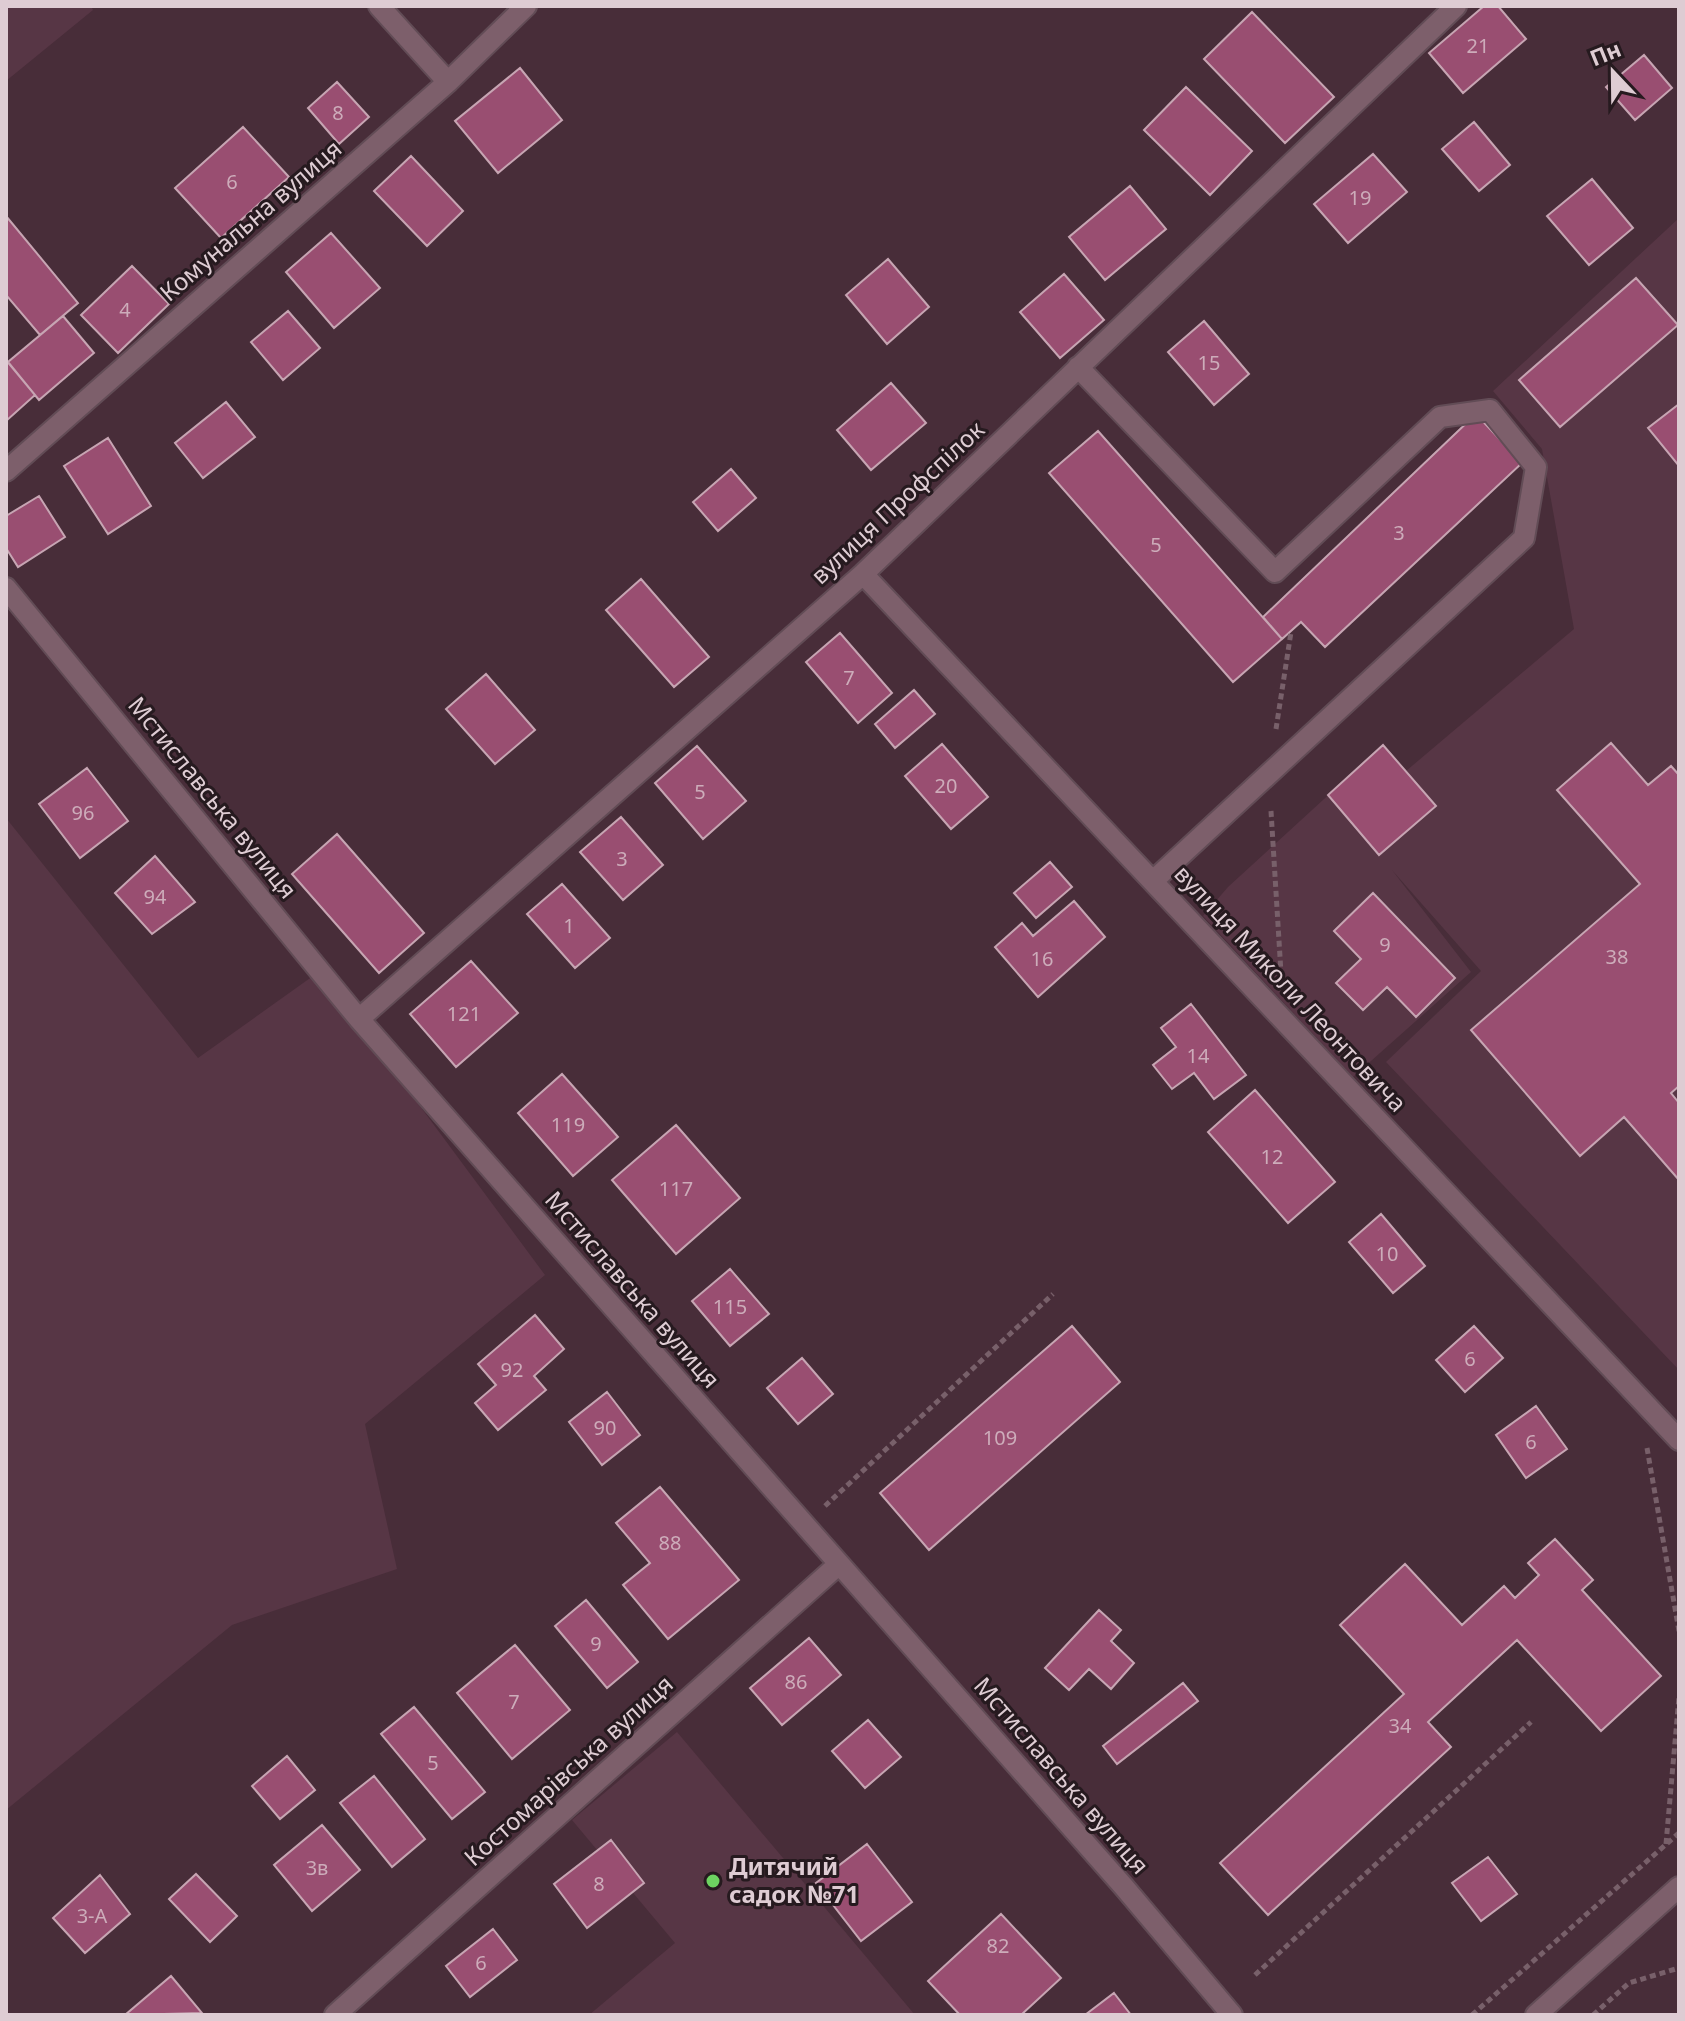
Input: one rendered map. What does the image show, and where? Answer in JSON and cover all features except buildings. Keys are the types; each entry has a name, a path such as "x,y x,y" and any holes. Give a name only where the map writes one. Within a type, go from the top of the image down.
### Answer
{"street":[{"path":"379,6 448,82"},
{"name":"Комунальна вулиця","path":"6,471 448,82 526,6"},
{"name":"вулиця Профспілок","path":"359,1019 863,574 1456,6"},
{"path":"1078,367 1275,572 1440,417 1490,410 1536,467 1524,538 1153,881"},
{"name":"вулиця Миколи Леонтовича","path":"863,574 1679,1440"},
{"name":"Мстиславська вулиця","path":"6,588 359,1019 838,1565 910,1642 1232,2015"},
{"name":"Костомарівська вулиця","path":"335,2015 838,1565"},
{"path":"1536,2015 1679,1887"}],"path":[{"path":"1281,973 1269,774 1291,632"},
{"path":"804,1526 1053,1294"},
{"path":"1646,1443 1679,1631"},
{"path":"1666,1845 1679,1697"},
{"path":"1255,1975 1531,1722"},
{"path":"1472,2015 1679,1833"},
{"path":"1593,2015 1629,1983 1679,1968"}],"shaded area":[{"path":"6,6 91,6 93,10 6,81"},
{"path":"1679,218 1679,1370 1386,1062 1481,971 1392,870 1471,972 1353,1077 1203,916 1228,887 1383,745 1406,771 1574,629 1542,449 1493,391"},
{"path":"6,818 198,1058 320,971 545,1275 365,1424 397,1569 232,1625 6,1810"},
{"name":"Дитячий садок №71","path":"677,1732 915,2015 589,2015 675,1943 572,1820"}],"place":[{"name":"Дитячий садок №71","path":"713,1881"}]}
